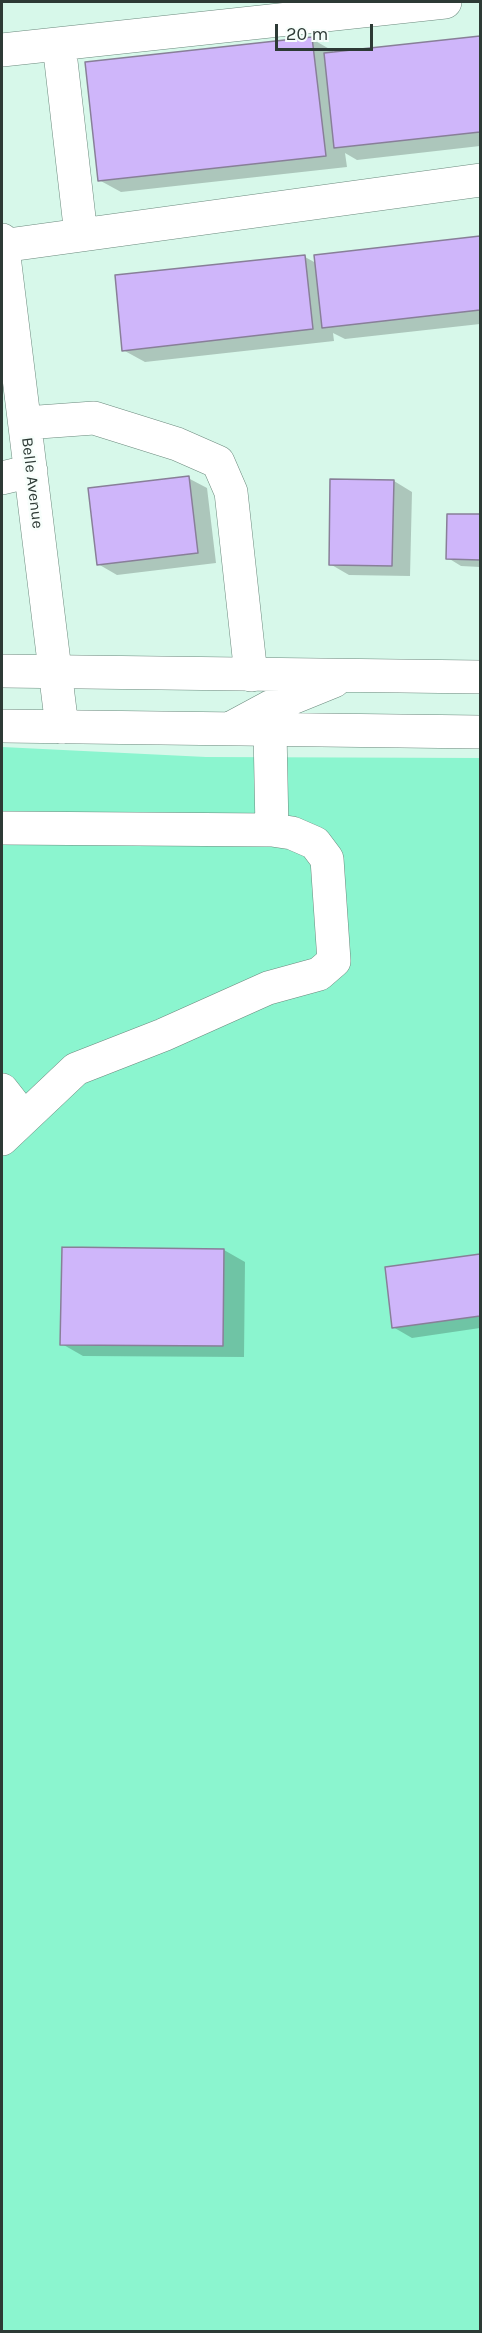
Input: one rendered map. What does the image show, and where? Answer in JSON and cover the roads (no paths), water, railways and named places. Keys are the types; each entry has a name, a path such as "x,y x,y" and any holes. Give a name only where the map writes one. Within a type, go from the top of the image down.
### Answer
{"main road":[{"path":"2,50 445,2"},
{"path":"59,44 81,235"},
{"path":"2,243 81,235 480,180"},
{"name":"Belle Avenue","path":"2,243 25,423 16,474 56,672 62,727"},
{"path":"25,423 94,418 177,444 218,462 231,492 251,675"},
{"path":"2,671 480,677"},
{"path":"230,729 270,707 347,676"},
{"path":"2,726 480,732"},
{"path":"270,730 272,830"},
{"path":"2,828 272,830 292,833 315,843 327,858 334,961 319,974 268,988 163,1035 76,1069 13,1129 2,1090"}]}
